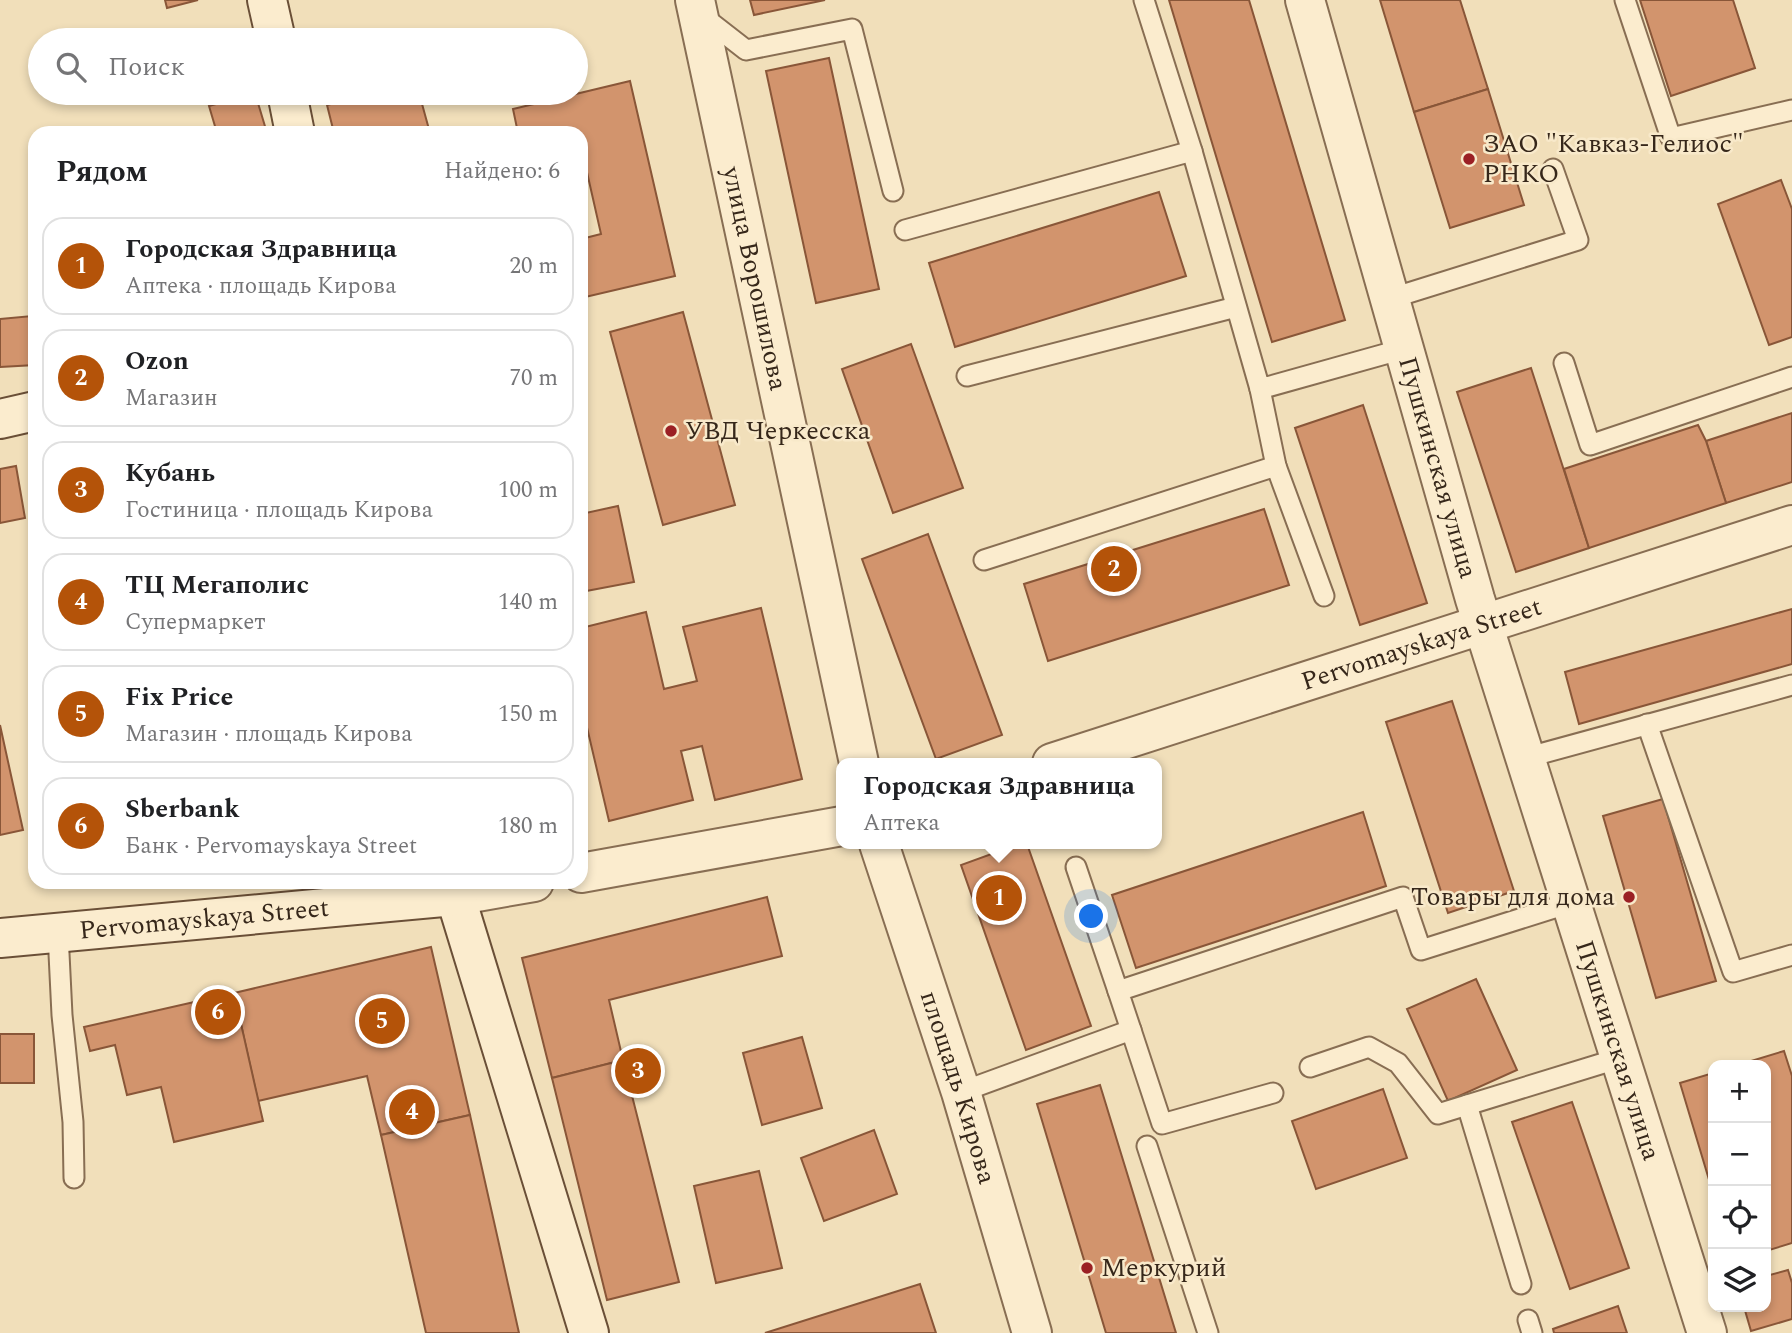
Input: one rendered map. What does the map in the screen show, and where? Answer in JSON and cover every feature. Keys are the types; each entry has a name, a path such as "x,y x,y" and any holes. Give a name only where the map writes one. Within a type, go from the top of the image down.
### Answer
{"street":[{"path":"267,0 273,28"},
{"name":"Пушкинская улица","path":"1305,0 1483,626 1707,1333"},
{"name":"улица Ворошилова","path":"696,6 858,758"},
{"path":"289,105 294,126"},
{"path":"0,418 28,412"},
{"name":"Pervomayskaya Street","path":"1068,758 1792,525"},
{"path":"588,872 836,827"},
{"name":"площадь Кирова","path":"881,849 961,1092 1032,1333"},
{"path":"453,889 589,1333"},
{"name":"Pervomayskaya Street","path":"0,938 453,889"}],"lane":[{"path":"1144,0 1192,151 1260,389 1276,466 1324,596"},
{"path":"1625,0 1671,138 1792,110"},
{"path":"696,6 746,50 852,29 893,191"},
{"path":"905,230 1192,151"},
{"path":"1389,299 1578,240 1553,169"},
{"path":"967,376 1236,307"},
{"path":"1260,389 1403,349"},
{"path":"1564,363 1590,445 1792,377"},
{"path":"984,560 1276,466"},
{"path":"1525,758 1792,685"},
{"path":"1647,724 1734,972 1792,955"},
{"path":"1076,867 1162,1124 1273,1093"},
{"path":"1118,991 1403,897 1421,950 1570,902"},
{"path":"58,933 62,1015 73,1122 74,1178"},
{"path":"961,1092 1131,1030"},
{"path":"1310,1067 1369,1047 1398,1063 1438,1114 1620,1058"},
{"path":"1467,1105 1521,1284"},
{"path":"1147,1146 1208,1333"}],"building":[{"path":"165,0 198,0 167,8"},
{"path":"750,0 825,0 754,15"},
{"path":"1169,0 1249,0 1345,320 1272,342"},
{"path":"1380,0 1460,0 1488,89 1414,112"},
{"path":"1640,0 1733,0 1755,68 1671,96"},
{"path":"829,58 879,289 816,303 766,71"},
{"path":"630,81 675,276 588,296 588,237 601,234 588,177 588,126 517,126 513,109 530,105 588,105 588,91"},
{"name":"ЗАО \"Кавказ-Гелиос\" РНКО","path":"1488,89 1524,205 1450,228 1414,112"},
{"path":"259,105 265,126 215,126 209,106"},
{"path":"327,105 422,105 428,126 332,126"},
{"path":"1781,180 1792,209 1792,337 1769,345 1718,204"},
{"path":"1159,192 1186,276 955,347 929,263"},
{"path":"683,312 735,505 663,525 610,332"},
{"path":"28,316 28,365 0,367 0,319"},
{"path":"911,344 963,488 893,513 842,369"},
{"path":"1531,368 1589,548 1516,572 1457,392"},
{"path":"1363,405 1427,603 1360,625 1295,428"},
{"path":"1792,413 1792,482 1726,503 1706,441"},
{"path":"1698,425 1706,441 1726,503 1589,548 1564,469"},
{"path":"16,466 25,518 0,523 0,469"},
{"path":"618,506 634,582 588,591 588,512"},
{"path":"1264,509 1289,585 1048,661 1024,584"},
{"path":"928,534 1002,735 936,758 862,559"},
{"path":"761,608 802,779 715,800 702,746 681,751 693,800 609,821 588,732 588,626 646,612 664,689 697,681 683,627"},
{"path":"1792,609 1792,664 1579,724 1565,672"},
{"path":"1452,701 1514,891 1448,913 1386,722"},
{"path":"0,725 23,830 0,835"},
{"path":"1663,799 1716,981 1656,998 1603,816"},
{"path":"1363,812 1386,886 1136,968 1112,895"},
{"path":"1005,849 1029,849 1091,1026 1026,1050 961,865"},
{"path":"767,897 782,956 609,1000 623,1060 552,1078 522,958"},
{"path":"431,947 470,1115 381,1135 367,1076 258,1101 234,993"},
{"path":"1476,979 1517,1070 1448,1101 1407,1009"},
{"path":"234,993 263,1121 174,1142 161,1087 127,1095 115,1045 90,1051 84,1027"},
{"path":"0,1034 34,1034 34,1083 0,1083"},
{"path":"802,1037 822,1108 762,1125 743,1053"},
{"path":"1784,1051 1792,1076 1792,1243 1771,1249 1771,1060 1754,1060"},
{"path":"623,1060 679,1282 607,1300 552,1078"},
{"path":"1708,1075 1708,1176 1680,1083"},
{"path":"1100,1085 1176,1333 1106,1333 1037,1104"},
{"path":"1383,1089 1407,1158 1316,1189 1292,1121"},
{"path":"1572,1102 1629,1268 1570,1289 1512,1122"},
{"path":"470,1115 519,1333 426,1333 381,1135"},
{"path":"874,1130 897,1194 824,1221 801,1158"},
{"path":"759,1171 782,1268 716,1283 694,1186"},
{"path":"1788,1270 1792,1283 1792,1319 1751,1331 1745,1312 1771,1312 1771,1275"},
{"path":"920,1284 936,1333 765,1333"},
{"path":"1618,1306 1627,1333 1554,1333 1553,1329"}],"place":[{"name":"ЗАО \"Кавказ-Гелиос\" РНКО","path":"1469,159"},
{"name":"УВД Черкесска","path":"671,431"},
{"name":"Ozon","path":"1114,569"},
{"name":"Товары для дома","path":"1629,897"},
{"name":"Городская Здравница","path":"999,898"},
{"name":"Sberbank","path":"218,1012"},
{"name":"Fix Price","path":"382,1021"},
{"name":"Кубань","path":"638,1071"},
{"name":"ТЦ Мегаполис","path":"412,1112"},
{"name":"Меркурий","path":"1087,1268"}]}
